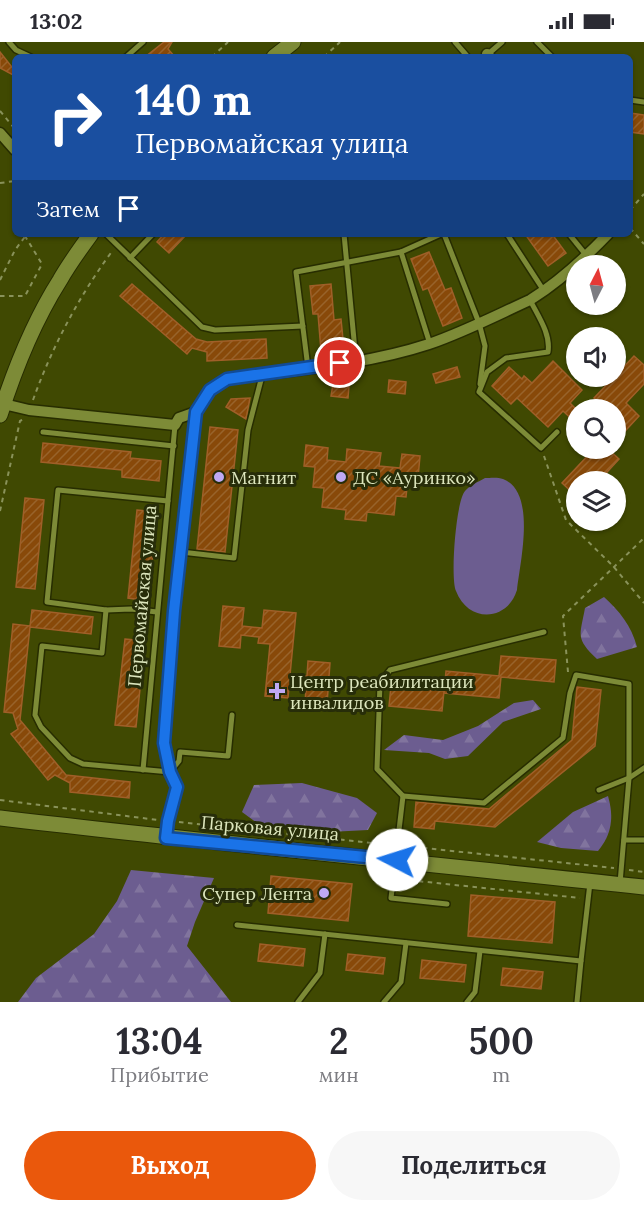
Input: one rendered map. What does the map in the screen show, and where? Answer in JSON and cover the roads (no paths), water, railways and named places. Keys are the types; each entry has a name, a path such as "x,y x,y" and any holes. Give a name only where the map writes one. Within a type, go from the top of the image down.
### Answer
{"main road":[{"path":"278,54 293,42"},
{"path":"1,407 41,314 59,281 89,237"},
{"name":"Парковая улица","path":"0,818 166,838 414,854 590,881 620,877 644,887"}],"street":[{"path":"0,134 12,147"},
{"name":"Первомайская улица","path":"588,255 605,237"},
{"name":"Первомайская улица","path":"166,838 177,787 170,772 164,743 180,552 196,412 210,390 227,379 357,361 430,344 530,300 566,273"},
{"path":"1,407 175,425 179,418 196,412"}],"lane":[{"path":"9,42 23,54"},
{"path":"129,54 143,42"},
{"path":"455,42 465,54"},
{"path":"489,54 502,42"},
{"path":"537,42 549,54"},
{"path":"109,237 202,327 215,330 303,326"},
{"path":"130,258 150,237"},
{"path":"344,237 357,361"},
{"path":"308,368 296,272 401,252 435,237"},
{"path":"443,237 479,323 485,346 479,392"},
{"path":"509,237 544,291"},
{"path":"571,237 586,255"},
{"path":"401,252 430,344"},
{"path":"479,392 487,372 506,358 548,352 550,343 530,300"},
{"path":"180,552 234,558 248,430 262,374"},
{"path":"479,392 541,448 557,432"},
{"name":"Первомайская улица","path":"143,770 175,425"},
{"path":"43,432 174,446"},
{"path":"157,612 131,609 106,610 47,602 58,490 168,501"},
{"path":"106,610 102,653 42,646 36,715 41,727 70,758 83,764 170,772 179,761 180,752 228,756 232,715"},
{"path":"544,632 390,670 380,683 377,770 403,796 484,803 563,738 570,693 576,675 629,684 630,778 620,877"},
{"path":"599,790 630,778 644,768"},
{"path":"403,796 391,898 447,904"},
{"path":"624,840 644,840"},
{"path":"577,1002 590,881"},
{"path":"237,925 581,961"},
{"path":"298,1002 320,973 325,934"},
{"path":"384,1002 401,982 406,943"},
{"path":"467,1002 475,992 480,951"}],"place":[{"name":"Магнит","path":"219,477"},
{"name":"ДС «Ауринко»","path":"341,477"},
{"name":"Центр реабилитации инвалидов","path":"277,691"},
{"name":"Супер Лента","path":"324,893"}]}
